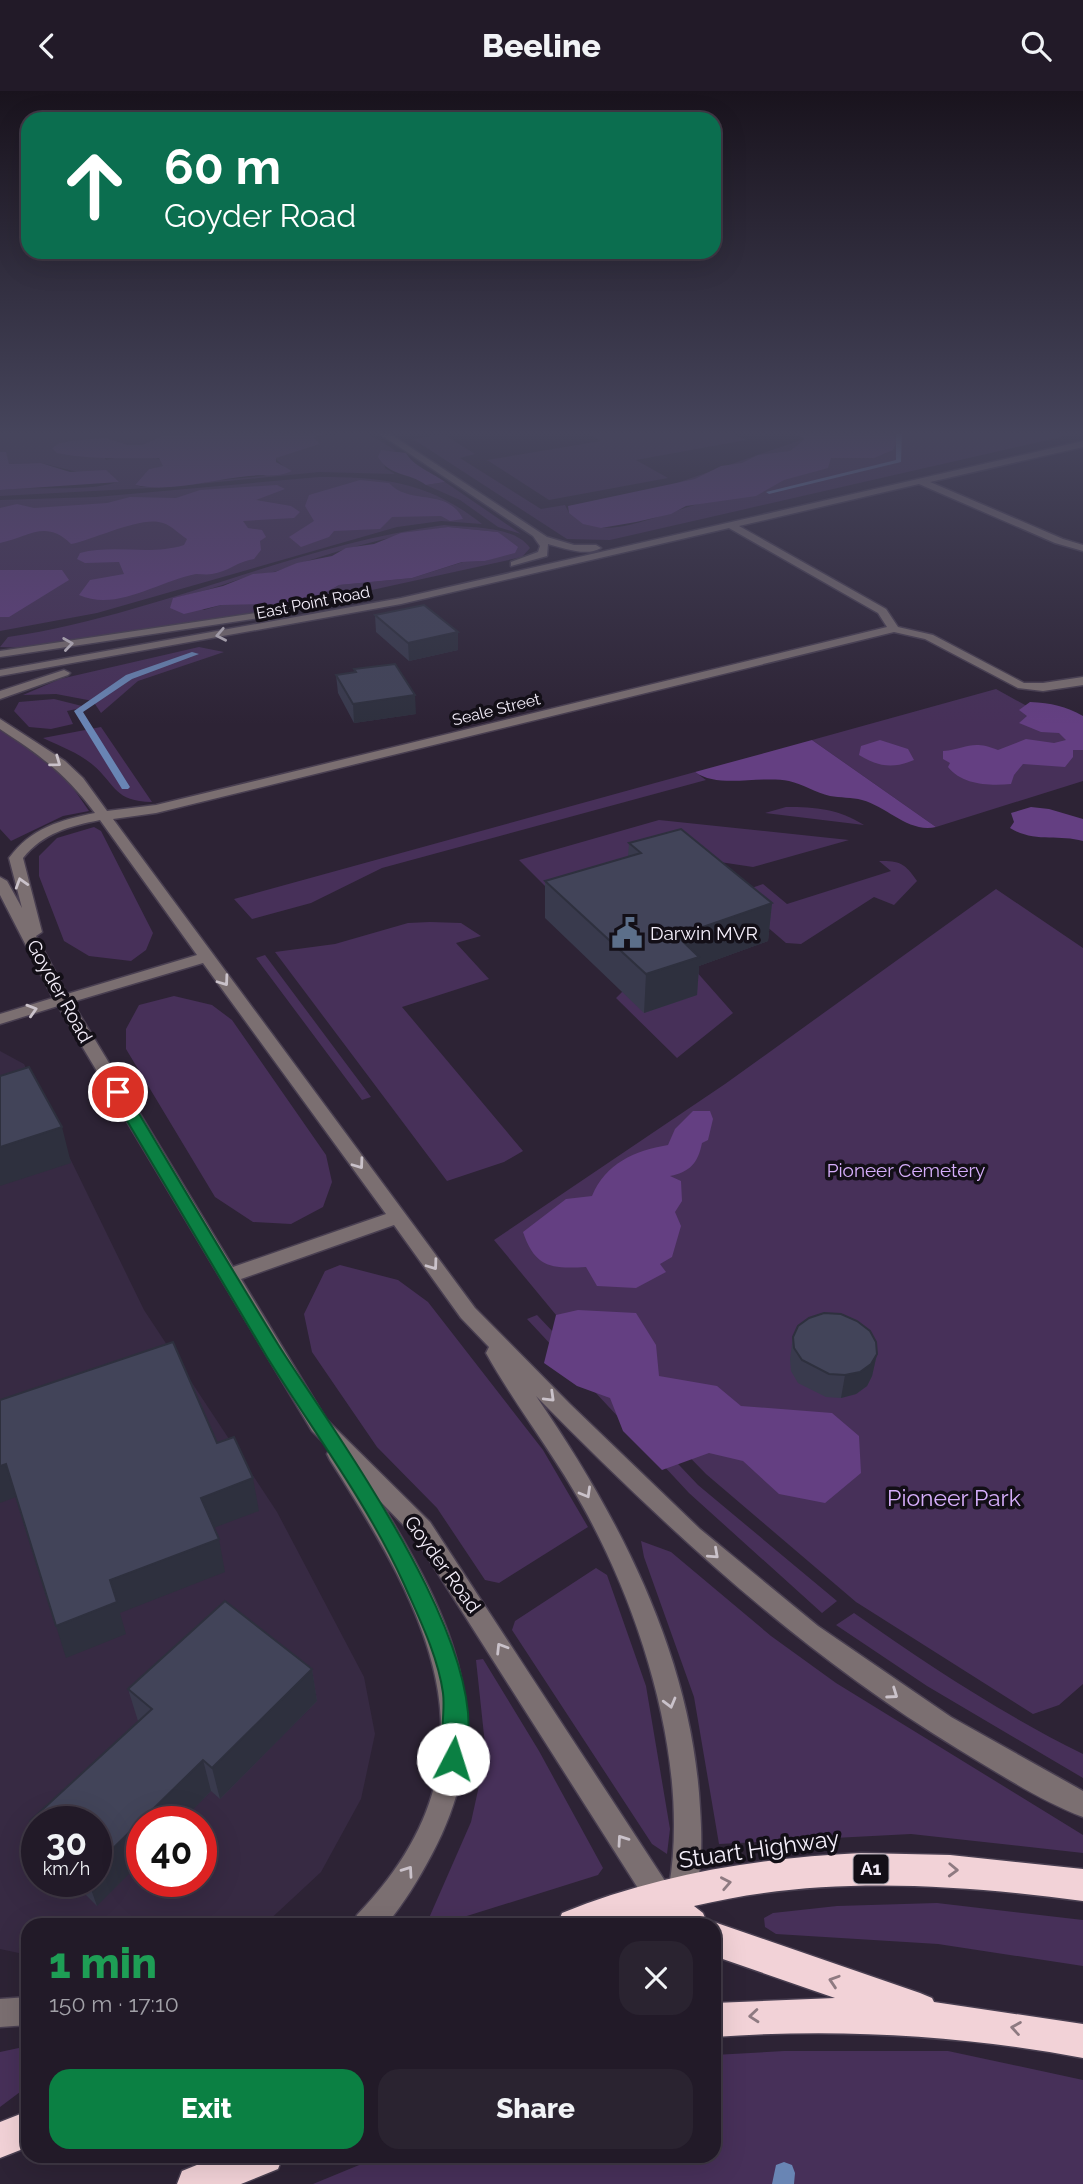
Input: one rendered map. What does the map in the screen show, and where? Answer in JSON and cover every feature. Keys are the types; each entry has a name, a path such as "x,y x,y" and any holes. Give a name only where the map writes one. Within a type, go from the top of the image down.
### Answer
{"highway":[{"name":"Stuart Highway","path":"624,1918 674,1911 727,1882 810,1871 896,1868 992,1872 1083,1885"},
{"path":"721,1941 945,2018"},
{"path":"721,2019 781,2014 945,2018 1083,2041"},
{"path":"0,2140 21,2132"},
{"path":"200,2182 239,2163"},
{"path":"200,2182 248,2163"}],"street":[{"path":"529,530 566,547 596,548"},
{"name":"East Point Road","path":"0,673 193,641 401,601 705,530"},
{"path":"739,530 882,611 894,629"},
{"path":"1033,530 1083,548"},
{"path":"495,570 543,554 545,546 537,535"},
{"name":"East Point Road","path":"0,652 329,604 596,548 671,538"},
{"name":"Seale Street","path":"47,972 16,858 26,842 63,824 156,809 894,629 929,637 1022,686 1043,687 1083,681"},
{"path":"0,695 55,675 193,641"},
{"path":"0,723 71,773 468,1313 572,1467 610,1535 636,1592 678,1734 689,1836 674,1911"},
{"name":"Goyder Road","path":"0,881 63,1001 319,1425 422,1529 674,1911"},
{"path":"0,1019 206,957"},
{"path":"228,1276 398,1217"},
{"path":"468,1313 659,1504 780,1610 899,1698 972,1744 1083,1805"},
{"path":"319,1425 372,1506 413,1579 446,1660 454,1692 456,1723 453,1759 435,1824 422,1850 372,1918"},
{"path":"0,2013 21,2012"}],"shaded area":[{"path":"0,530 116,530 71,544 53,532 45,531 0,543"},
{"path":"174,530 260,530 266,537 260,541 261,550 254,559 218,573 196,574 123,598 93,599 79,595 90,580 124,574 119,562 85,563 77,559 80,553 106,549 158,550 184,545 187,539"},
{"path":"300,530 365,530 334,531 329,537 301,547 289,537"},
{"path":"427,530 498,532 518,547 515,553 485,561 462,562 412,578 339,585 314,599 282,604 221,605 184,614 170,608 173,598 223,586 253,574 275,572 297,563 332,556 346,548 374,544 401,533"},
{"path":"0,570 62,570 69,580 9,617 0,617"},
{"path":"1030,702 1058,706 1083,716 1083,750 1073,750 1073,757 1065,767 1023,764 1011,784 994,785 961,778 948,767 950,763 943,759 943,751 975,745 998,750 1026,739 1054,743 1066,740 1059,733 1041,732 1019,723 1027,716 1019,710"},
{"path":"812,740 936,827 916,826 871,803 830,796 789,781 715,780 695,772"},
{"path":"880,740 908,749 914,760 899,765 886,765 859,755 861,746"},
{"path":"1031,807 1083,819 1083,841 1037,837 1010,828 1014,822 1011,813"},
{"path":"0,1051 24,1064 144,1310 277,1512 364,1677 375,1734 361,1799 321,1872 272,1918 21,1918 21,1954 0,1949"},
{"path":"693,1111 710,1111 713,1119 708,1140 702,1143 692,1165 683,1172 670,1176 681,1181 682,1201 675,1212 681,1226 672,1257 660,1264 666,1272 636,1288 597,1286 586,1267 546,1264 533,1253 523,1232 566,1199 592,1196 605,1175 622,1160 668,1145 675,1129"},
{"path":"578,1310 636,1313 656,1345 659,1376 717,1386 741,1406 832,1413 859,1436 861,1473 825,1503 779,1494 743,1461 709,1453 662,1470 623,1431 610,1398 577,1386 544,1363 556,1315"}],"green space":[{"path":"0,530 388,530 97,613 0,631"},
{"path":"433,530 383,539 274,572 253,575 173,598 204,610 221,605 282,604 314,599 339,585 412,578 463,562 485,561 496,557 508,542 498,532 475,530 502,531 523,541 530,548 522,557 308,604 25,648 0,647 8,637 118,613 334,548 388,535"},
{"path":"553,530 655,530 610,540 567,539"},
{"path":"199,647 224,652 138,681 101,713 93,701 56,694 23,695 60,679"},
{"path":"996,689 1083,737 1083,781 936,827 812,740"},
{"path":"54,699 86,707 67,711 73,724 51,729 29,727 14,711 19,702"},
{"path":"101,727 152,802 130,799 123,795 88,761 43,738"},
{"path":"0,729 44,758 69,782 89,811 63,816 11,841 0,829"},
{"path":"695,772 706,780 382,868 311,903 252,919 234,899"},
{"path":"786,807 827,810 845,815 864,825 765,813"},
{"path":"659,820 849,840 753,867 700,859 560,901 519,860"},
{"path":"94,827 101,831 153,933 146,950 131,961 89,956 64,941 39,876 39,856 57,838"},
{"path":"879,861 901,864 917,881 894,905 874,897 801,944 786,943 765,925 743,891 763,884 787,904 891,871"},
{"path":"996,889 1083,948 1083,1684 1059,1705 1033,1714 856,1602 706,1474 585,1350 494,1240 725,1084"},
{"path":"408,923 461,923 481,936 456,943 489,979 402,1007 523,1151 504,1162 447,1181 275,952 335,944"},
{"path":"265,955 371,1097 362,1100 256,958"},
{"path":"695,970 733,1013 677,1058 616,998 622,992"},
{"path":"174,996 212,1005 232,1020 326,1155 332,1182 323,1207 291,1224 253,1222 215,1197 126,1049 126,1029 139,1005"},
{"path":"340,1265 398,1280 428,1302 543,1450 588,1527 499,1583 485,1580 437,1508 377,1447 312,1352 304,1314 325,1271"},
{"path":"537,1315 698,1485 837,1601 822,1613 689,1493 527,1319"},
{"path":"641,1541 671,1552 771,1636 836,1683 1083,1835 1083,1853 911,1834 719,1844 694,1697 644,1557"},
{"path":"596,1568 607,1575 646,1686 670,1829 667,1854 652,1844 512,1630 515,1621"},
{"path":"854,1613 966,1688 1083,1754 1083,1778 927,1686 836,1625"},
{"path":"483,1659 539,1751 603,1868 598,1875 460,1918 429,1918 471,1822 486,1754 476,1660"},
{"path":"937,1903 1083,1920 1083,1966 938,1944 776,1934 765,1927 764,1918 773,1913 837,1906"},
{"path":"21,2048 21,2091 0,2107 0,2052"},
{"path":"784,2051 948,2051 1083,2080 1083,2184 313,2184 364,2163 721,2163 721,2055"}],"building":[{"path":"424,605 458,632 408,643 375,615"},
{"path":"395,664 415,695 353,704 336,675 356,672 354,669"},
{"path":"681,829 772,903 677,936 699,957 646,974 545,881 641,853 629,843"},
{"path":"29,1067 62,1127 0,1147 0,1076"},
{"path":"824,1313 841,1314 870,1331 876,1342 877,1354 871,1364 860,1372 845,1375 829,1374 802,1360 794,1348 793,1337 798,1326 809,1318"},
{"path":"173,1342 217,1443 234,1437 253,1478 201,1498 219,1539 110,1580 117,1602 56,1626 6,1464 0,1466 0,1400"},
{"path":"225,1601 312,1669 212,1768 203,1760 156,1806 126,1806 126,1836 112,1849 112,1806 46,1806 152,1709 128,1689"}],"waterway":[{"path":"125,787 78,711 129,677 195,654"},
{"path":"783,2184 784,2173"}],"place":[{"name":"Darwin MVR","path":"627,933"}],"route":[{"path":"118,1092 274,1352 372,1506 413,1579 446,1660 454,1692 456,1723 453,1759"}],"park label":[{"name":"Pioneer Cemetery","path":"906,1170"},
{"name":"Pioneer Park","path":"954,1498"}]}
